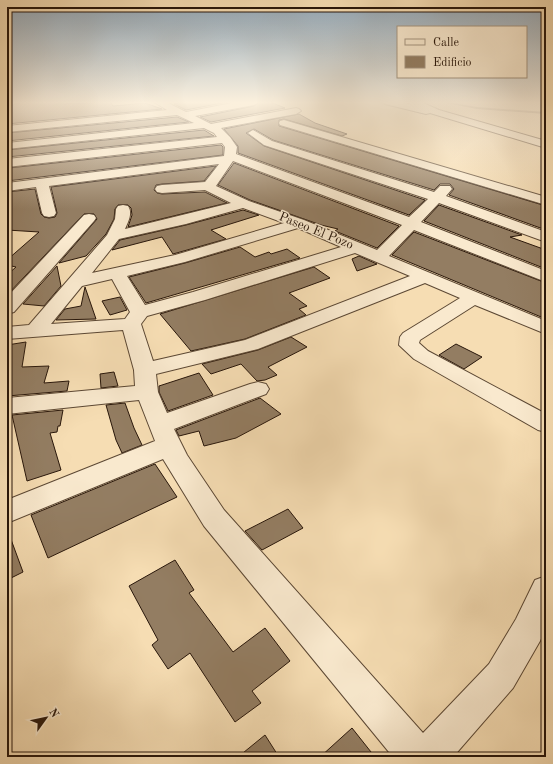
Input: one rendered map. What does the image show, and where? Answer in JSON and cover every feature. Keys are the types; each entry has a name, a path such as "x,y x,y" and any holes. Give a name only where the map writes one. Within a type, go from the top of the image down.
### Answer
{"street":[{"path":"7,146 91,138"},
{"path":"227,138 238,146 411,223 546,277"},
{"path":"7,163 238,146 268,143 297,138"},
{"path":"333,138 546,201"},
{"path":"523,138 546,145"},
{"path":"268,143 436,197 546,237"},
{"path":"7,187 42,183 238,146"},
{"path":"162,189 209,186 238,146"},
{"path":"379,257 436,197 462,176"},
{"path":"42,183 49,213"},
{"name":"Paseo El Pozo","path":"209,186 210,189 244,204 299,223 546,328"},
{"path":"114,236 181,221 244,204"},
{"path":"35,331 114,236 122,219 123,209"},
{"path":"7,308 89,218"},
{"path":"77,282 179,259 299,223"},
{"path":"7,333 35,331 135,318 199,296 356,247"},
{"path":"116,273 135,318 146,381 165,435 176,459 214,518 418,757"},
{"path":"7,406 146,381 252,345 424,277"},
{"path":"473,298 410,338 409,346 420,355 546,424"},
{"path":"7,512 258,389"},
{"path":"427,757 502,676 528,630 546,590"}],"building":[{"path":"7,138 39,138 7,141"},
{"path":"129,138 198,138 7,157 7,150"},
{"path":"231,138 252,138 264,146 425,200 409,215 238,153 238,146"},
{"path":"269,138 318,138 546,206 546,230 449,195 454,189 450,184 440,184 434,190"},
{"path":"221,145 223,147 223,155 7,181 7,174 10,174 9,168"},
{"path":"234,163 399,226 377,248 335,231 338,229 321,225 250,200 218,185"},
{"path":"216,166 204,181 156,185 154,190 157,193 162,194 205,192 227,203 128,227 132,215 131,208 128,205 118,205 115,209 114,219 106,234 86,256 59,263 97,219 94,214 84,214 7,295 7,275 16,267 7,265 7,260 39,232 7,230 7,192 35,189 41,214 44,217 49,218 55,217 57,213 51,187"},
{"path":"439,205 522,235 510,237 546,250 546,269 424,221"},
{"path":"243,210 259,215 211,230 226,239 173,254 162,237 112,250 120,240"},
{"path":"414,232 546,283 546,319 392,255"},
{"path":"240,247 255,257 269,252 271,254 287,249 300,258 146,303 129,277 185,263"},
{"path":"359,256 377,264 357,271 352,259"},
{"path":"57,266 61,286 44,306 23,304"},
{"path":"314,267 330,278 289,293 307,306 299,309 306,315 245,339 191,351 160,314"},
{"path":"85,287 96,319 56,320 65,309 81,306"},
{"path":"120,297 127,310 110,315 102,301"},
{"path":"291,337 307,347 268,367 277,375 265,380 257,381 241,364 211,374 202,364 258,350"},
{"path":"26,342 22,367 49,366 44,383 69,381 67,391 7,396 7,345"},
{"path":"456,344 482,357 464,369 439,355"},
{"path":"114,372 118,386 101,388 100,374"},
{"path":"199,373 213,395 168,411 159,392 159,386"},
{"path":"260,398 281,414 236,438 204,446 199,431 179,436 176,430"},
{"path":"125,403 142,445 122,453 116,440 106,405"},
{"path":"63,410 60,426 58,426 57,432 50,433 61,470 27,481 12,415"},
{"path":"155,464 177,497 48,558 31,515"},
{"path":"288,509 303,528 262,550 245,531"},
{"path":"9,534 23,572 7,580 7,535"},
{"path":"175,560 194,590 189,593 233,652 265,628 290,661 252,691 261,703 235,722 190,653 168,669 152,645 158,640 129,586"},
{"path":"352,728 375,757 320,757"},
{"path":"265,735 279,757 238,757"}]}
